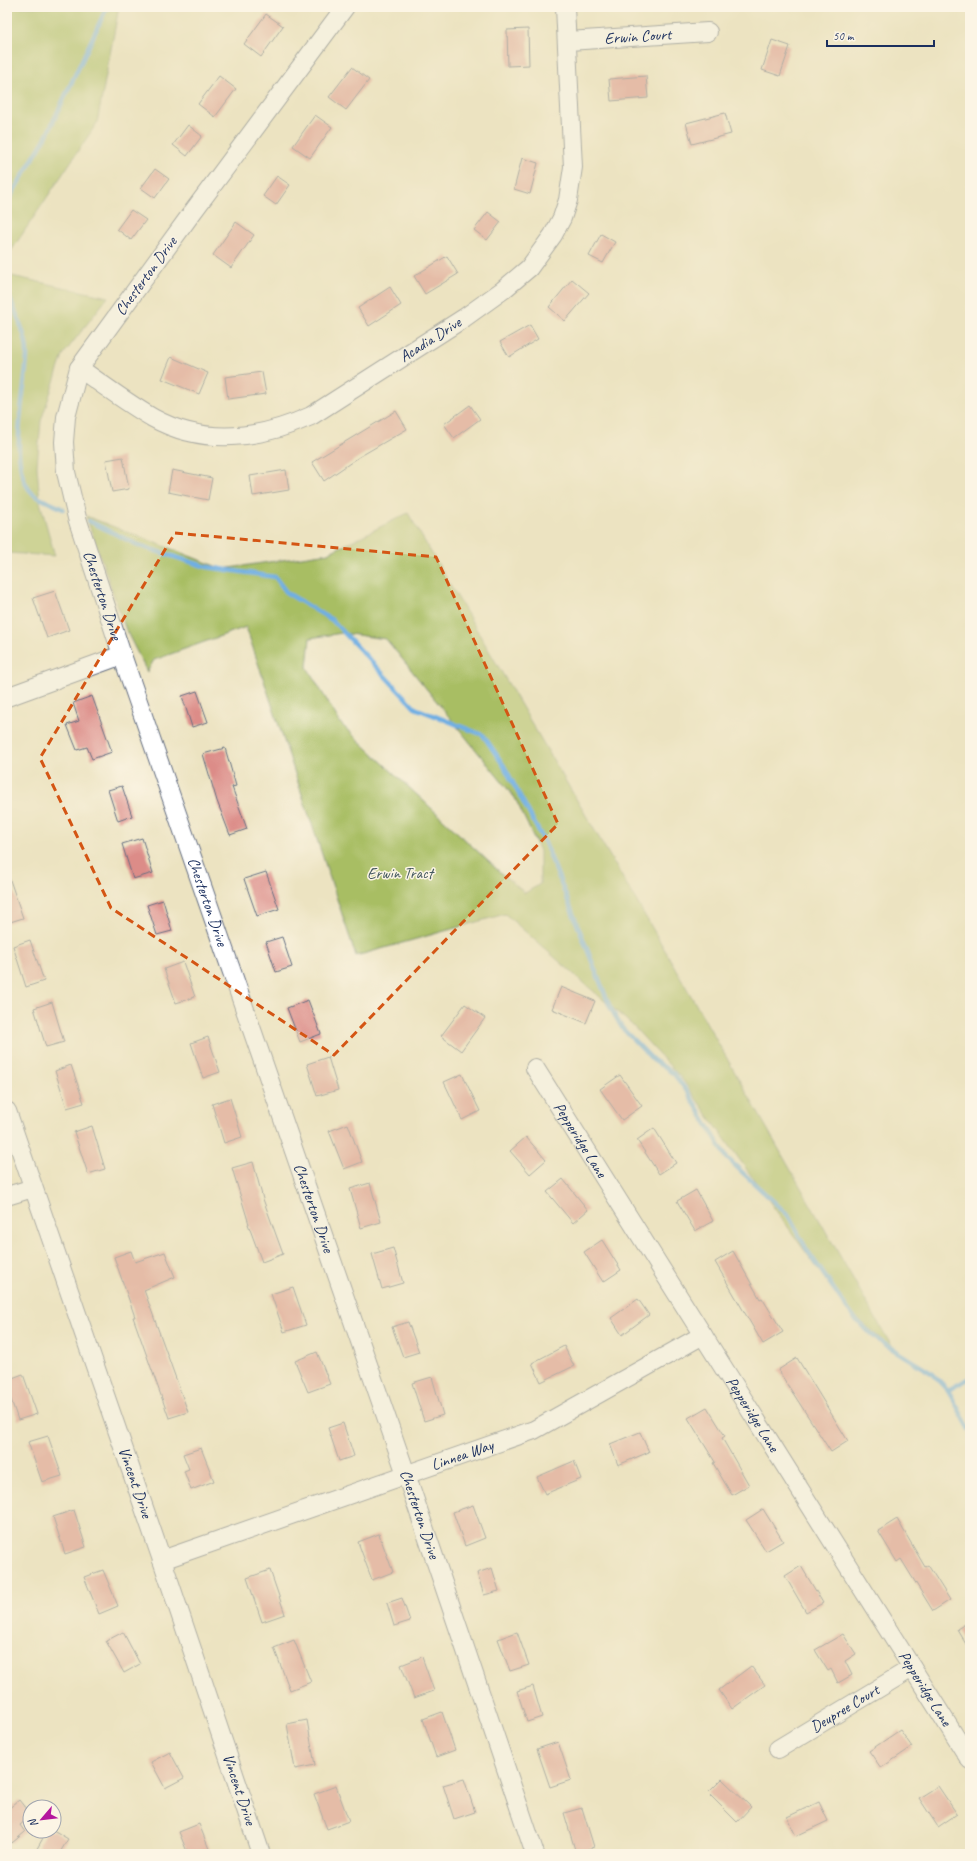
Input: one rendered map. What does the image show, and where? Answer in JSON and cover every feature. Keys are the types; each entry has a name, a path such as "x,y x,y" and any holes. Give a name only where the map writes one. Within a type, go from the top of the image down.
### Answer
{"street":[{"name":"Chesterton Drive","path":"345,7 188,217 79,368 66,417 64,442 66,472 77,518 122,655 406,1474 535,1854"},
{"name":"Acadia Drive","path":"79,368 139,410 173,427 217,437 253,435 290,426 311,416 464,318 503,290 529,268 553,235 562,218 568,200 574,167 565,7"},
{"name":"Erwin Court","path":"568,41 708,32"},
{"path":"7,697 122,655"},
{"name":"Pepperidge Lane","path":"535,1068 970,1760"},
{"name":"Vincent Drive","path":"7,1112 162,1560 261,1854"},
{"path":"7,1196 33,1188"},
{"name":"Linnea Way","path":"162,1560 534,1430 703,1335"},
{"name":"Deupree Court","path":"778,1749 912,1668"}],"highlighted area":[{"path":"175,533 436,557 558,824 334,1055 111,908 40,758"}],"green space":[{"path":"7,7 119,7 97,123 7,257"},
{"path":"7,275 108,297 63,355 41,421 37,466 40,502 55,556 7,553"},
{"name":"Erwin Tract","path":"408,513 654,931 895,1352 845,1307 682,1079 632,1025 505,914 356,956 246,627 154,660 147,672 126,630 86,516 223,569 328,553","holes":["342,633 386,639 515,798 540,851 540,884 525,893 503,875 341,724 307,667 310,638"]}],"building":[{"path":"266,14 283,26 261,57 244,44"},
{"path":"528,29 529,65 508,66 507,30"},
{"path":"772,40 790,46 780,76 762,70"},
{"path":"352,67 369,80 346,110 329,97"},
{"path":"219,76 236,89 215,117 198,104"},
{"path":"646,76 648,98 611,101 609,79"},
{"path":"725,113 731,134 692,144 686,123"},
{"path":"315,115 332,127 310,158 293,146"},
{"path":"188,125 202,136 187,156 173,145"},
{"path":"522,158 538,163 530,194 514,189"},
{"path":"155,169 169,179 155,198 141,188"},
{"path":"277,176 290,185 276,205 263,196"},
{"path":"131,210 146,220 131,240 117,229"},
{"path":"488,212 501,222 487,240 474,230"},
{"path":"236,222 254,235 231,268 213,255"},
{"path":"601,234 615,242 603,263 589,256"},
{"path":"447,256 458,274 425,294 414,276"},
{"path":"572,279 589,293 565,321 549,307"},
{"path":"390,287 401,305 369,326 358,308"},
{"path":"530,325 538,339 509,357 500,342"},
{"path":"171,357 208,373 199,394 162,379"},
{"path":"262,372 266,394 228,399 225,377"},
{"path":"470,405 480,419 454,438 444,424"},
{"path":"396,411 407,429 359,457 324,481 312,462"},
{"path":"123,457 129,489 112,492 106,460"},
{"path":"172,470 212,478 208,500 168,492"},
{"path":"286,470 289,490 253,496 250,476"},
{"path":"55,591 69,630 47,638 33,598"},
{"path":"197,691 208,722 192,727 182,696"},
{"path":"92,696 112,752 92,759 87,747 77,750 67,725 79,721 73,703"},
{"path":"225,748 236,786 232,787 247,829 230,835 217,801 203,754"},
{"path":"122,786 132,816 118,821 108,790"},
{"path":"142,838 153,873 133,879 122,844"},
{"path":"266,872 279,909 257,916 244,879"},
{"path":"7,877 9,877 23,918 7,923"},
{"path":"163,900 172,931 157,935 147,905"},
{"path":"282,937 292,967 276,972 266,942"},
{"path":"30,940 44,981 26,987 13,946"},
{"path":"183,962 195,997 176,1003 164,969"},
{"path":"561,987 595,1001 586,1023 552,1009"},
{"path":"308,1000 321,1034 300,1042 287,1008"},
{"path":"52,1002 64,1042 46,1047 34,1008"},
{"path":"465,1004 485,1018 461,1051 441,1036"},
{"path":"208,1037 220,1072 203,1078 191,1043"},
{"path":"328,1057 338,1090 317,1096 307,1064"},
{"path":"71,1065 84,1103 67,1108 55,1071"},
{"path":"462,1074 480,1111 462,1120 444,1082"},
{"path":"620,1075 642,1106 622,1120 600,1089"},
{"path":"230,1098 242,1137 224,1143 212,1104"},
{"path":"348,1124 362,1162 344,1169 329,1131"},
{"path":"92,1126 105,1169 88,1174 74,1132"},
{"path":"654,1128 676,1163 659,1174 637,1140"},
{"path":"526,1137 546,1160 530,1174 510,1151"},
{"path":"253,1162 263,1199 283,1254 262,1262 248,1224 232,1168"},
{"path":"563,1179 588,1210 573,1223 547,1192"},
{"path":"370,1183 381,1222 361,1228 350,1189"},
{"path":"696,1190 713,1221 695,1231 677,1201"},
{"path":"602,1240 621,1270 603,1282 584,1252"},
{"path":"393,1248 403,1283 382,1289 372,1254"},
{"path":"131,1251 135,1262 165,1252 175,1277 144,1290 188,1412 169,1418 133,1317 135,1317 114,1257"},
{"path":"733,1251 760,1299 762,1298 783,1332 763,1344 715,1262"},
{"path":"293,1287 306,1325 284,1332 271,1294"},
{"path":"638,1299 649,1315 622,1335 611,1318"},
{"path":"408,1322 419,1352 403,1357 392,1327"},
{"path":"564,1346 574,1366 541,1382 532,1363"},
{"path":"317,1352 330,1384 308,1392 295,1361"},
{"path":"797,1358 848,1441 831,1452 778,1370"},
{"path":"23,1374 37,1414 18,1420 7,1388 7,1380"},
{"path":"432,1377 443,1415 424,1421 412,1383"},
{"path":"707,1407 725,1436 722,1438 749,1485 732,1495 713,1463 715,1462 688,1418"},
{"path":"343,1423 354,1456 339,1461 328,1428"},
{"path":"640,1432 649,1452 618,1465 610,1444"},
{"path":"48,1436 62,1476 42,1482 28,1442"},
{"path":"201,1448 214,1481 191,1490 184,1471 189,1469 183,1454"},
{"path":"574,1461 581,1479 545,1494 537,1477"},
{"path":"473,1505 485,1538 465,1546 453,1512"},
{"path":"763,1509 783,1541 766,1551 746,1520"},
{"path":"74,1510 86,1547 65,1554 53,1517"},
{"path":"897,1519 925,1567 928,1565 950,1600 933,1611 901,1559 897,1562 878,1531"},
{"path":"379,1534 393,1572 372,1580 358,1542"},
{"path":"801,1566 823,1603 806,1612 785,1576"},
{"path":"492,1568 499,1591 484,1595 477,1573"},
{"path":"103,1570 118,1606 99,1614 84,1577"},
{"path":"270,1570 285,1614 262,1622 247,1578"},
{"path":"402,1598 410,1621 394,1626 387,1603"},
{"path":"970,1621 970,1651 957,1629"},
{"path":"123,1632 140,1664 124,1673 106,1641"},
{"path":"517,1632 529,1665 510,1671 498,1639"},
{"path":"843,1634 856,1654 845,1661 852,1675 838,1683 831,1669 828,1671 815,1650"},
{"path":"294,1640 311,1682 290,1690 274,1648"},
{"path":"422,1657 434,1691 414,1698 401,1665"},
{"path":"751,1666 765,1685 732,1709 719,1690"},
{"path":"533,1686 542,1717 527,1722 517,1691"},
{"path":"442,1712 455,1750 436,1757 423,1719"},
{"path":"307,1720 315,1765 295,1769 287,1724"},
{"path":"900,1730 912,1747 881,1768 869,1751"},
{"path":"558,1742 571,1780 550,1787 537,1749"},
{"path":"170,1752 184,1778 165,1788 151,1762"},
{"path":"464,1779 475,1812 454,1819 443,1785"},
{"path":"722,1779 751,1807 737,1822 708,1793"},
{"path":"336,1786 349,1821 327,1829 314,1794"},
{"path":"938,1786 957,1814 938,1827 919,1798"},
{"path":"19,1800 22,1804 22,1823 20,1825 22,1828 22,1835 12,1843 7,1836 7,1810"},
{"path":"819,1802 828,1821 796,1836 787,1817"},
{"path":"582,1808 594,1847 576,1853 564,1813"},
{"path":"199,1824 211,1854 188,1854 179,1832"},
{"path":"62,1835 68,1839 59,1854 34,1854 42,1839 62,1839"}],"waterway":[{"path":"7,202 46,137 107,7"},
{"path":"7,291 25,338 27,352 20,426 20,465 25,482 33,494 63,509"},
{"path":"89,521 140,546 207,567 275,577 287,593 332,620 415,708 483,735 504,766 545,843 610,1007 622,1028 653,1060 673,1073 689,1094 727,1158 788,1215 807,1250 853,1317 878,1340 933,1374 948,1390 970,1430"},
{"path":"948,1390 970,1378"}]}
